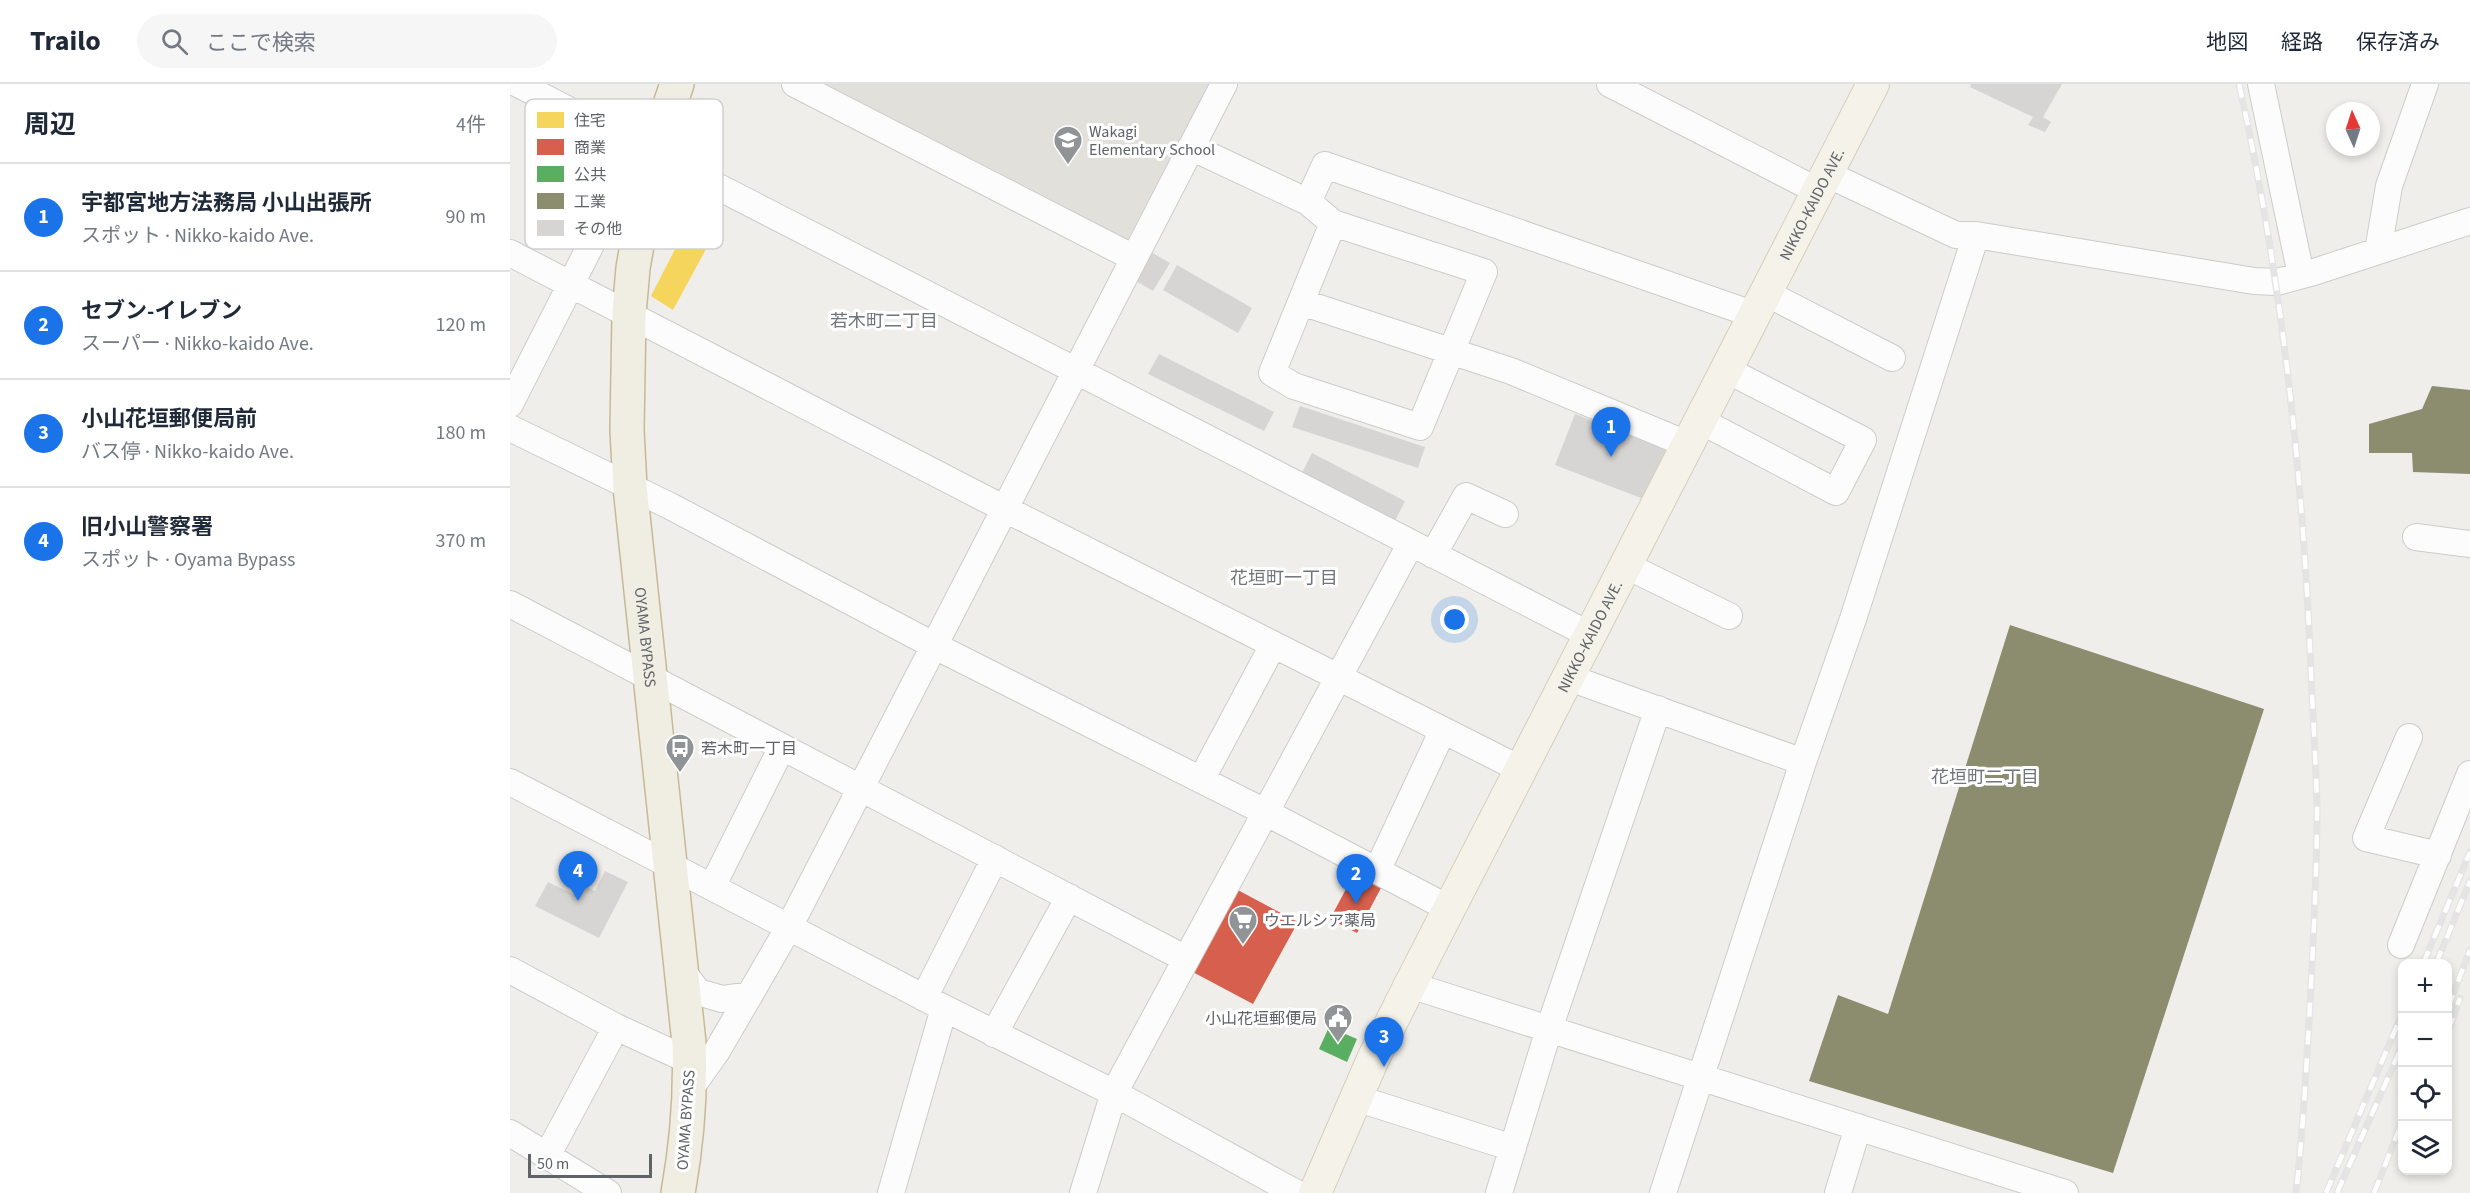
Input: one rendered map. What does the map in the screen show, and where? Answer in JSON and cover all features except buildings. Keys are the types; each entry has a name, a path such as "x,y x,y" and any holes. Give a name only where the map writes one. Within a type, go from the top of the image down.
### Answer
{"highway":[{"name":"OYAMA BYPASS","path":"672,99 677,84"},
{"name":"OYAMA BYPASS","path":"636,249 629,314 627,386 630,487 683,972 690,1075 684,1162 678,1193"}],"main road":[{"name":"NIKKO-KAIDO AVE.","path":"1315,1193 1356,1098 1410,985 1592,636 1873,84"}],"street":[{"path":"518,84 543,99"},
{"path":"795,84 1134,258"},
{"path":"510,970 616,1027 690,1075 717,1051 789,927 1003,508 1224,84"},
{"path":"1610,84 1822,183 1956,235 1976,235 2254,281 2277,282 2470,221"},
{"path":"2262,84 2301,275"},
{"path":"2378,251 2390,186 2425,84"},
{"path":"1191,147 1308,202 1333,222 1484,272 1420,427 1294,386 1272,373 1333,222"},
{"path":"1308,202 1325,165 1761,304 1892,358"},
{"path":"723,199 1076,371 1592,636"},
{"path":"1663,1193 1803,762 1853,619 1976,235"},
{"path":"510,404 589,249"},
{"path":"510,253 1003,508 1522,770"},
{"path":"1301,302 1695,433 1836,492 1863,440 1727,370"},
{"path":"510,428 630,487 933,645 1267,813 1450,909"},
{"path":"1083,1193 1114,1093 1339,679 1422,549 1466,495 1505,514"},
{"path":"2416,537 2470,543"},
{"path":"1627,566 1729,616"},
{"path":"510,604 1186,959"},
{"path":"1202,780 1274,645"},
{"path":"1570,678 1803,762"},
{"path":"1499,1193 1549,1029 1658,709"},
{"path":"1377,871 1443,730"},
{"path":"2409,737 2366,838 2438,855"},
{"path":"712,887 782,747"},
{"path":"2401,945 2470,774"},
{"path":"510,782 994,1034 1114,1093 1296,1193"},
{"path":"891,1193 934,1003 995,858"},
{"path":"994,1034 1069,897"},
{"path":"683,972 698,992 722,999 750,995"},
{"path":"1410,985 1700,1079 1858,1127 2000,1183 2065,1193"},
{"path":"547,1156 616,1027"},
{"path":"1356,1098 1513,1148"},
{"path":"1838,1193 1858,1127"},
{"path":"510,1133 608,1193"}],"shaded area":[{"name":"Wakagi Elementary School","path":"812,84 1209,84 1125,245"}],"railway":[{"path":"2239,84 2267,230 2288,377 2302,524 2317,790 2307,1064 2296,1193"},
{"path":"2425,959 2470,852"},
{"path":"2438,959 2470,881"},
{"path":"2452,997 2470,950"},
{"path":"2452,1020 2460,998"},
{"path":"2326,1193 2398,1023"},
{"path":"2337,1193 2398,1055"},
{"path":"2374,1193 2398,1132"}],"place":[{"name":"Wakagi Elementary School","path":"1068,166"},
{"name":"宇都宮地方法務局 小山出張所","path":"1611,457"},
{"name":"若木町一丁目","path":"680,774"},
{"name":"旧小山警察署","path":"578,901"},
{"name":"セブン-イレブン","path":"1356,904"},
{"name":"ウエルシア薬局","path":"1243,946"},
{"name":"小山花垣郵便局","path":"1338,1044"},
{"name":"小山花垣郵便局前","path":"1384,1067"}],"district":[{"name":"若木町二丁目","path":"884,321"},
{"name":"花垣町一丁目","path":"1284,578"},
{"name":"花垣町二丁目","path":"1985,777"}]}
